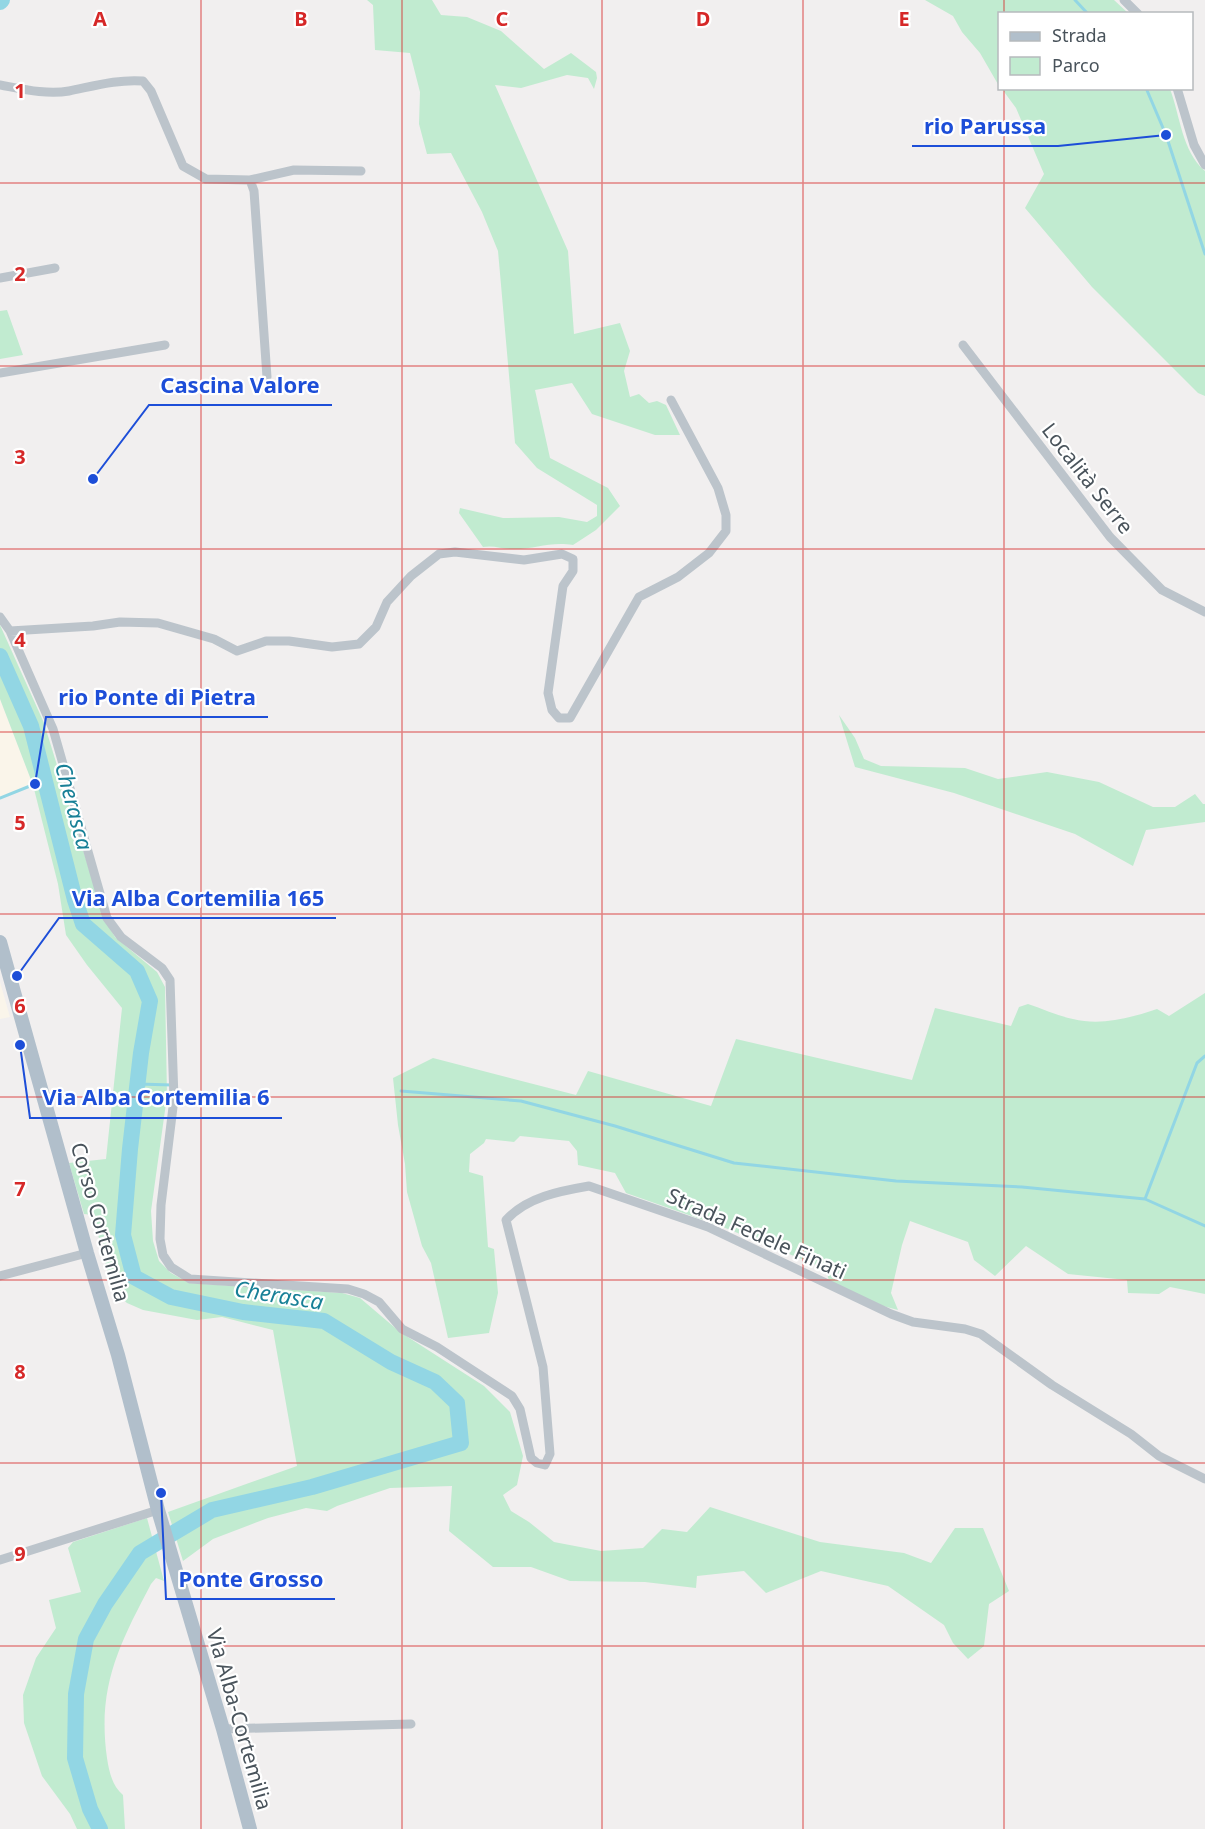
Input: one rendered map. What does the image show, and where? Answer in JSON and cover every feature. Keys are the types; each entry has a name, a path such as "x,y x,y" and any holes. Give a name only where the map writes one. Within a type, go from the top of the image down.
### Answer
{"main road":[{"name":"Corso Cortemilia","path":"0,942 118,1355 169,1551"},
{"name":"Via Alba-Cortemilia","path":"169,1551 223,1729 250,1829"}],"street":[{"path":"1124,0 1136,12"},
{"path":"0,85 51,92 128,80 143,81 151,91 183,166 206,179 250,180 294,170 361,171"},
{"path":"1178,90 1194,145 1205,165"},
{"path":"250,180 254,191 267,376"},
{"path":"0,278 55,268"},
{"path":"0,373 165,345"},
{"name":"Località Serre","path":"963,345 1110,537 1162,590 1205,612"},
{"path":"0,617 10,631 120,622 158,623 214,639 237,651 266,641 289,641 332,647 359,644 376,627 387,602 411,576 439,554 455,552 524,560 562,555 573,559 573,571 563,586 548,693 552,710 559,718 570,718 639,597 678,577 709,553 726,531 726,515 718,488 671,400"},
{"name":"Strada Fedele Finati","path":"10,631 53,729 107,918 121,937 162,968 170,980 174,1099 161,1205 160,1239 164,1255 171,1267 190,1279 348,1289 364,1294 379,1302 402,1329 460,1361 512,1396 520,1409 531,1458 545,1465 550,1454 543,1367 507,1220 530,1201 589,1186 708,1227 891,1314 913,1322 965,1329 981,1334 1052,1384 1122,1428 1159,1456 1205,1479"},
{"path":"0,1276 87,1253"},
{"path":"0,1560 158,1513"},
{"path":"223,1729 411,1724"}],"shaded area":[{"path":"0,699 33,785 0,797"},
{"path":"0,982 10,1017 0,1019"}],"green space":[{"path":"367,0 432,0 441,15 467,17 501,31 544,69 571,53 596,72 594,89 588,78 567,75 521,88 495,85 568,251 574,334 620,323 630,351 624,371 630,397 639,394 649,403 657,401 666,405 680,435 655,435 592,414 572,383 535,390 550,458 608,488 620,506 596,530 573,545 556,544 519,549 483,547 459,513 460,508 503,518 559,517 587,522 597,516 597,505 537,468 515,443 498,251 482,212 451,153 427,154 419,124 420,92 410,53 375,50 373,5"},
{"path":"925,0 1114,0 1127,12 998,12 998,84 980,53 962,32 953,16"},
{"path":"1003,90 1170,90 1186,144 1197,163 1205,171 1205,396 1198,393 1092,287 1025,208 1044,174 1016,108"},
{"path":"7,310 23,355 0,359 0,311"},
{"path":"0,625 44,723 104,918 115,937 157,972 165,987 167,1096 151,1211 153,1241 159,1261 171,1273 189,1283 342,1293 360,1298 400,1332 484,1386 510,1412 523,1456 517,1485 503,1495 511,1511 554,1542 601,1551 643,1548 662,1529 687,1532 710,1507 820,1542 904,1553 931,1563 955,1528 983,1528 1009,1591 989,1604 984,1646 968,1659 953,1643 944,1625 888,1586 821,1571 766,1593 744,1571 697,1576 696,1588 645,1582 570,1581 531,1567 493,1567 449,1531 452,1486 390,1488 327,1511 306,1508 268,1518 213,1539 183,1561 168,1512 297,1466 273,1330 222,1317 197,1320 143,1310 127,1303 112,1289 93,1215 84,1214 69,1163 106,1159 122,1008 66,935 58,884 33,785 0,699"},
{"path":"839,715 855,738 864,759 881,766 965,768 998,779 1047,772 1099,782 1153,807 1175,807 1195,794 1205,804 1205,822 1146,830 1133,866 1075,834 954,793 855,767"},
{"path":"1205,993 1205,1294 1170,1287 1159,1294 1128,1293 1127,1280 1068,1274 1026,1246 995,1276 974,1260 968,1242 910,1221 891,1293 898,1310 883,1306 829,1281 826,1269 723,1227 626,1193 615,1173 578,1165 577,1151 569,1141 520,1136 514,1142 486,1139 470,1154 469,1172 483,1176 488,1247 494,1249 498,1293 489,1333 448,1338 431,1263 422,1246 407,1192 393,1078 433,1058 576,1095 588,1071 711,1106 736,1039 912,1080 935,1008 1011,1026 1019,1007 1028,1004 1073,1019 1094,1022 1126,1018 1157,1009 1169,1016"},
{"path":"147,1518 164,1581 156,1578 151,1584 129,1627 113,1667 105,1709 108,1763 114,1783 123,1795 125,1829 77,1829 70,1814 42,1776 24,1723 23,1695 36,1658 56,1628 49,1600 81,1592 68,1548 73,1542"}],"waterway":[{"path":"1075,0 1086,12"},
{"path":"1147,90 1166,135 1205,254"},
{"name":"Cherasca","path":"0,656 31,726 83,924 137,971 150,1001 141,1053 123,1235 134,1277 171,1297 243,1312 324,1321 391,1362 435,1382 457,1403 461,1443 312,1487 212,1510 140,1553 105,1604 86,1639 76,1694 75,1758 90,1809 100,1829"},
{"path":"0,798 35,784 44,775"},
{"path":"1145,1199 1197,1063 1205,1056"},
{"path":"138,1084 172,1085"},
{"path":"401,1091 521,1101 615,1126 734,1163 896,1181 1022,1187 1145,1199 1205,1226"}],"place":[{"name":"rio Parussa","path":"1166,135"},
{"name":"Cascina Valore","path":"93,479"},
{"name":"rio Ponte di Pietra","path":"35,784"},
{"name":"Via Alba Cortemilia 165","path":"17,976"},
{"name":"Via Alba Cortemilia 6","path":"20,1045"},
{"name":"Ponte Grosso","path":"161,1493"}]}
